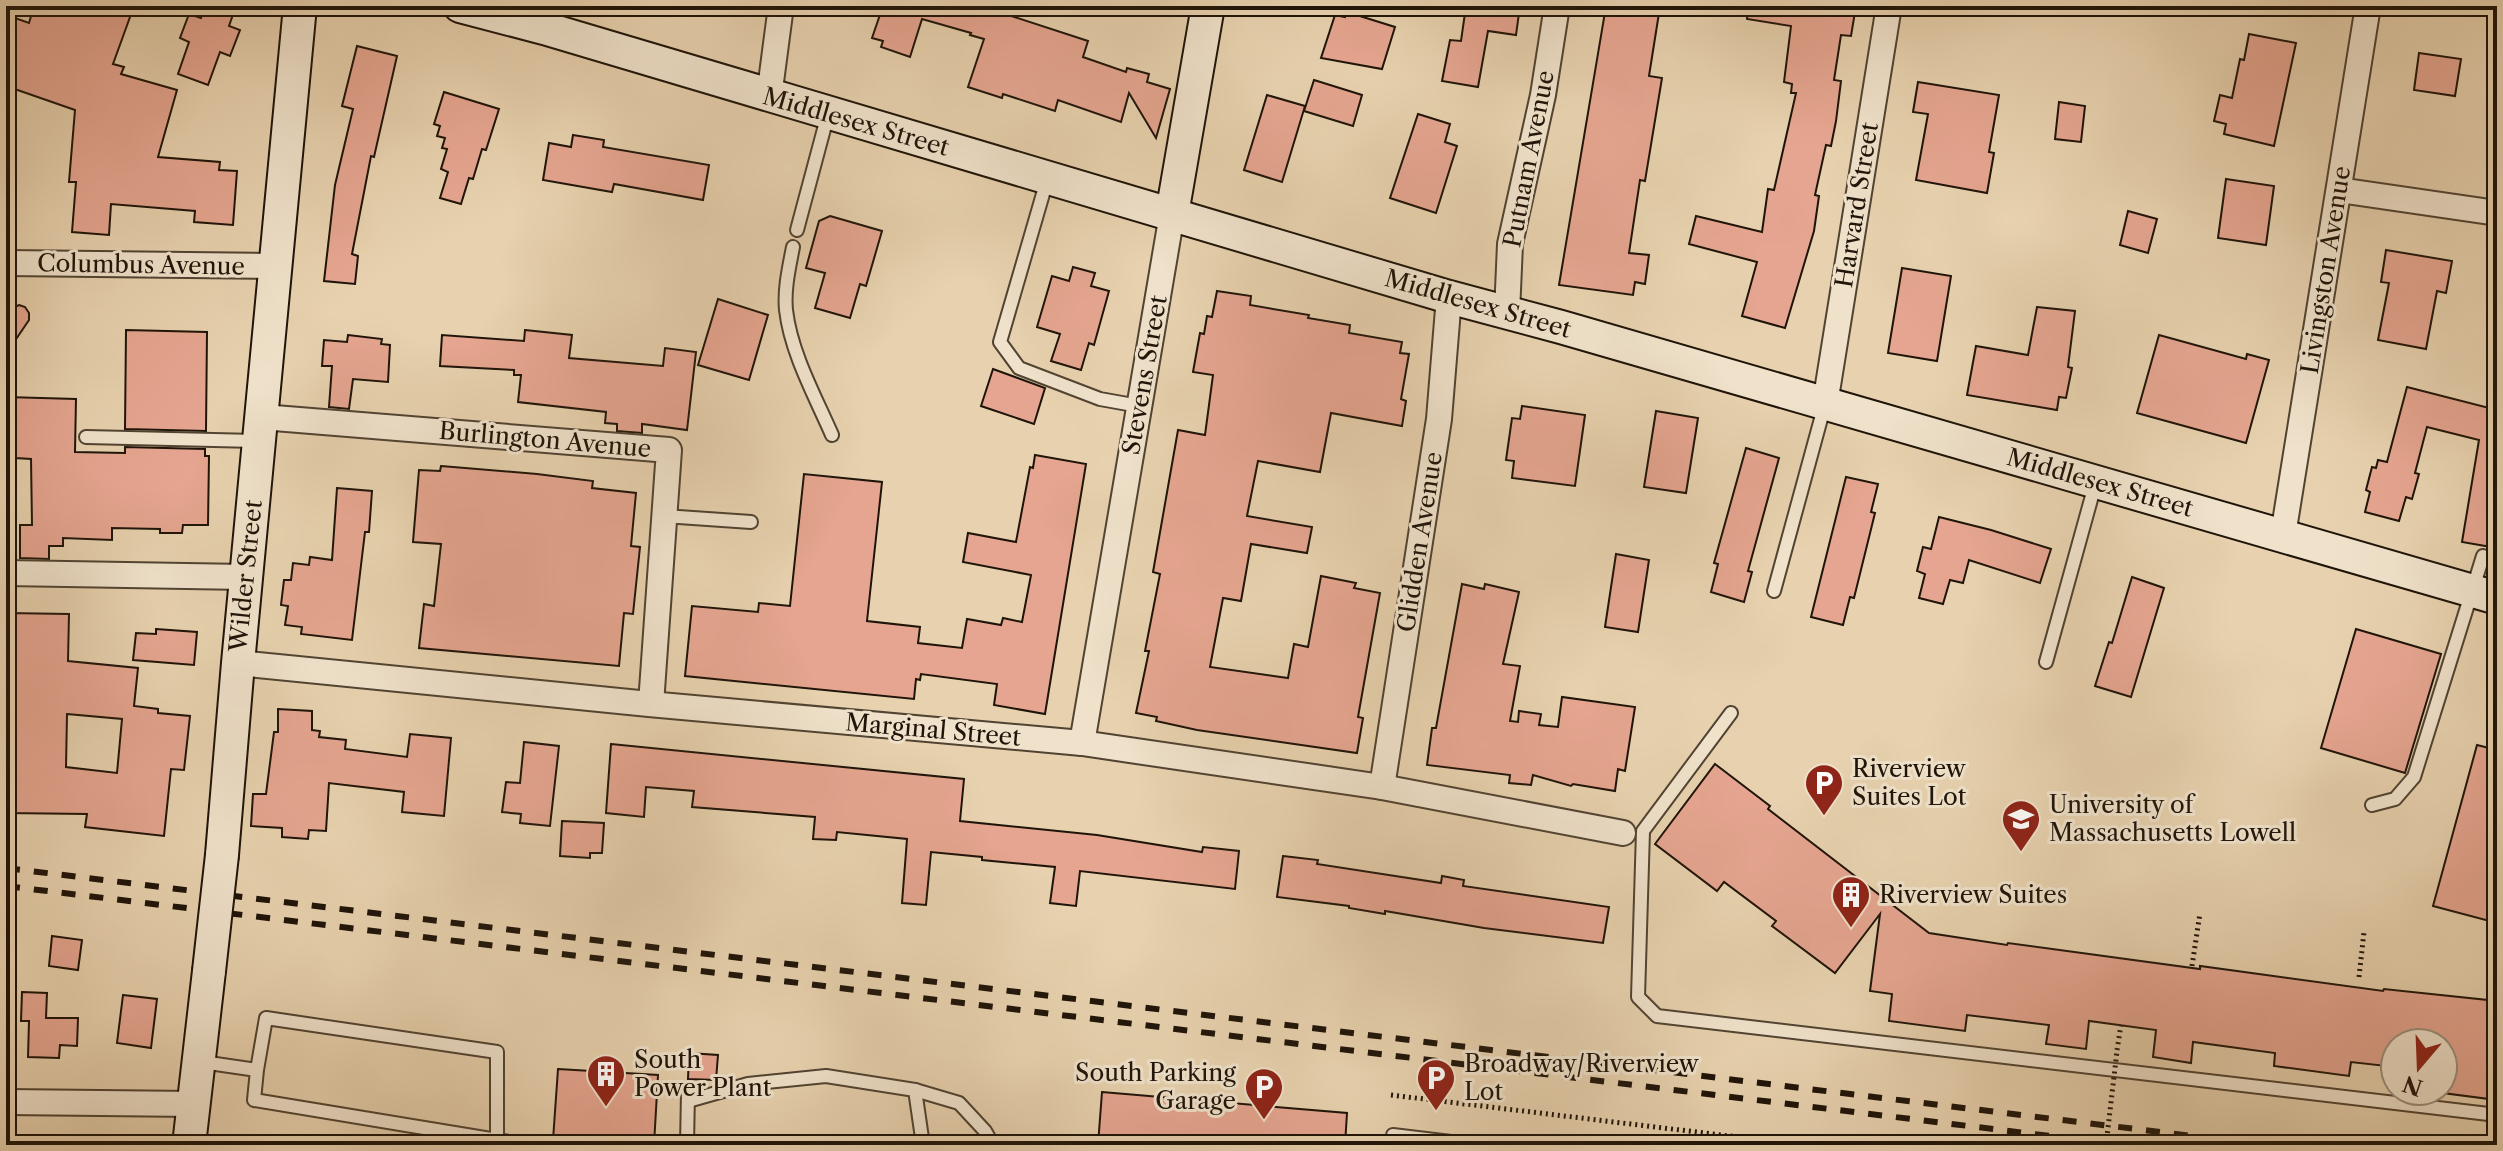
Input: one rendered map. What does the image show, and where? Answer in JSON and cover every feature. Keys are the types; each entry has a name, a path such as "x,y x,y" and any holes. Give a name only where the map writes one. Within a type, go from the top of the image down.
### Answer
{"main road":[{"name":"Wilder Street","path":"189,1145 222,855 300,6"},
{"name":"Middlesex Street","path":"460,6 545,17 769,97 1449,297 2484,594"},
{"name":"Stevens Street","path":"1172,214 1208,6"}],"street":[{"path":"769,97 781,6"},
{"name":"Putnam Avenue","path":"1507,313 1510,244 1543,95 1557,6"},
{"name":"Harvard Street","path":"1825,404 1889,6"},
{"name":"Livingston Avenue","path":"2283,535 2368,6"},
{"path":"2339,190 2497,213"},
{"name":"Stevens Street","path":"1082,743 1172,214"},
{"name":"Columbus Avenue","path":"6,263 277,266"},
{"name":"Glidden Avenue","path":"1382,787 1439,419 1449,297"},
{"name":"Burlington Avenue","path":"261,429 669,450 651,704"},
{"path":"6,573 246,577"},
{"name":"Marginal Street","path":"238,663 1082,743 1382,787 1623,833"},
{"path":"6,1102 194,1104"}],"lane":[{"path":"797,230 828,114"},
{"path":"1048,177 1000,342 1019,368 1100,399 1139,406"},
{"path":"793,247 787,276 786,310 793,342 832,435"},
{"path":"1774,591 1825,404"},
{"path":"86,437 261,429"},
{"path":"2046,662 2096,482"},
{"path":"664,516 751,522"},
{"path":"2372,805 2395,799 2414,777 2484,594 2483,556 2497,559"},
{"path":"1731,713 1643,831 1638,997 1657,1016 2497,1115"},
{"path":"497,1140 497,1052 266,1018 254,1100 497,1140 528,1145"},
{"path":"199,1061 257,1070"},
{"path":"687,1145 688,1097 748,1084 826,1076 915,1090 959,1103 985,1131 993,1145"},
{"path":"915,1090 923,1145"},
{"path":"1393,1140 1476,1145"}],"path":[{"path":"2192,966 2200,913"},
{"path":"2359,977 2364,932"},
{"path":"2106,1145 2121,1025"},
{"path":"1391,1095 1804,1145"}],"building":[{"path":"34,6 134,6 113,64 124,67 121,74 177,90 158,157 220,162 219,170 237,171 233,225 194,222 195,211 111,204 109,235 72,232 76,182 69,182 75,110 6,86 6,43 15,18 29,23"},
{"path":"205,6 236,6 229,26 240,30 230,56 220,52 208,85 178,74 189,42 180,38 189,14 201,18"},
{"path":"883,6 981,6 1088,41 1083,57 1126,72 1127,68 1149,74 1147,82 1170,89 1156,138 1129,93 1121,122 1058,100 1055,111 1003,94 1002,98 968,87 984,39 971,33 922,19 910,57 881,47 883,41 872,38"},
{"path":"1466,6 1520,6 1516,35 1488,31 1478,87 1442,81 1450,40 1461,41"},
{"path":"1606,6 1659,13 1649,76 1662,78 1645,181 1640,180 1629,253 1649,255 1645,284 1635,282 1633,295 1559,285"},
{"path":"1748,6 1856,6 1851,36 1841,35 1834,80 1841,81 1836,121 1831,146 1826,145 1815,195 1819,196 1814,231 1785,328 1742,316 1757,262 1689,244 1696,216 1762,232 1768,189 1774,190 1796,93 1791,93 1792,84 1784,82 1791,26 1747,19"},
{"path":"1347,12 1395,27 1382,69 1321,58 1335,15 1345,17"},
{"path":"2249,34 2296,43 2274,146 2224,134 2226,124 2214,121 2220,95 2232,98"},
{"path":"357,46 397,56 374,157 371,156 352,254 358,256 355,284 324,281 335,185 353,109 342,106"},
{"path":"2419,53 2461,59 2455,96 2414,90"},
{"path":"1314,80 1362,95 1353,126 1304,111"},
{"path":"1918,82 1999,95 1989,152 1994,153 1987,193 1916,180 1928,114 1913,112"},
{"path":"444,92 499,109 486,150 482,149 461,204 440,198 448,172 441,169 447,149 442,148 445,138 437,136 440,126 434,124"},
{"path":"1267,95 1305,106 1282,182 1244,170"},
{"path":"2059,102 2085,106 2081,142 2055,139"},
{"path":"1418,114 1450,124 1445,142 1457,146 1436,213 1390,198"},
{"path":"573,135 604,140 603,147 709,165 703,200 614,184 612,192 543,180 549,143 571,147"},
{"path":"2226,179 2274,186 2266,245 2218,238"},
{"path":"2128,211 2157,219 2148,253 2120,245"},
{"path":"830,216 882,231 866,286 860,284 850,318 815,308 825,273 806,268 819,221"},
{"path":"2386,250 2452,261 2446,293 2437,291 2426,349 2378,340 2389,283 2381,282"},
{"path":"1073,267 1095,273 1091,286 1109,291 1094,345 1089,343 1081,370 1051,361 1060,334 1037,327 1052,276 1069,281"},
{"path":"1902,268 1951,276 1937,361 1888,353"},
{"path":"1217,291 1251,296 1250,305 1350,325 1349,333 1402,342 1400,353 1409,354 1401,399 1406,401 1402,426 1331,413 1320,472 1258,461 1247,516 1312,527 1307,553 1251,544 1241,601 1223,598 1210,667 1288,678 1294,644 1308,647 1321,576 1356,583 1354,588 1380,593 1358,717 1363,718 1357,753 1197,730 1136,713 1160,574 1153,572 1178,430 1205,435 1213,375 1193,372 1200,333 1204,334 1207,316 1212,317"},
{"path":"718,299 768,315 749,380 698,365"},
{"path":"19,305 29,313 29,320 6,354 6,311"},
{"path":"2037,307 2075,311 2068,367 2072,368 2066,398 2059,397 2057,410 1967,395 1976,346 2028,355"},
{"path":"126,330 207,332 206,431 125,429"},
{"path":"525,330 572,335 569,358 663,366 665,348 696,352 687,430 642,424 642,433 617,431 617,424 605,423 606,412 518,402 521,375 514,375 514,370 440,366 442,335 524,341"},
{"path":"348,335 382,339 381,344 390,345 388,382 353,379 349,409 329,407 332,366 322,366 324,340 347,342"},
{"path":"2159,335 2246,359 2247,354 2269,360 2246,443 2137,413"},
{"path":"993,369 1045,388 1034,424 981,406"},
{"path":"2407,387 2497,410 2497,548 2462,542 2479,440 2427,427 2412,499 2406,497 2399,521 2365,512 2372,467 2376,468 2378,460 2387,462"},
{"path":"6,397 76,399 75,452 125,453 125,447 205,449 205,456 209,456 208,525 183,525 182,533 160,533 160,529 112,528 112,540 63,538 63,546 49,546 49,559 20,558 20,525 32,525 31,459 15,458 16,423 6,423"},
{"path":"1522,406 1585,415 1575,486 1512,478 1514,461 1506,460 1512,418 1520,419"},
{"path":"1656,411 1698,418 1686,493 1644,487"},
{"path":"1746,448 1779,458 1748,571 1752,572 1744,602 1711,592 1718,564 1714,563"},
{"path":"1035,455 1086,464 1045,714 994,705 997,684 921,674 920,680 916,679 914,699 685,676 692,606 758,612 759,603 790,606 804,474 882,482 867,621 920,627 918,643 962,648 967,619 1001,625 1003,618 1022,622 1031,575 963,562 968,533 1016,542"},
{"path":"441,466 593,481 592,488 636,493 631,546 640,547 633,614 624,613 619,666 419,648 424,604 434,606 441,544 413,542 419,470 440,471"},
{"path":"1846,477 1878,484 1871,512 1875,513 1854,598 1850,597 1843,625 1811,617"},
{"path":"337,488 372,491 369,532 365,532 352,640 301,634 302,627 285,625 288,606 281,605 284,580 291,580 293,563 309,565 310,557 332,560"},
{"path":"1939,517 2051,549 2040,583 1969,560 1963,583 1950,580 1943,604 1919,598 1925,574 1917,571 1923,547 1931,549"},
{"path":"1616,554 1649,560 1638,632 1605,627"},
{"path":"2132,577 2164,588 2131,697 2095,686"},
{"path":"1462,584 1484,589 1485,584 1519,592 1503,664 1520,666 1510,721 1518,722 1519,711 1541,714 1539,725 1558,727 1562,697 1635,707 1625,771 1618,769 1615,791 1571,786 1533,775 1531,785 1509,783 1510,775 1427,765"},
{"path":"6,613 69,614 68,661 138,668 134,706 158,709 158,713 190,716 184,770 171,769 164,836 85,827 87,814 6,813","holes":["67,714 122,719 117,773 66,767"]},
{"path":"156,629 197,632 194,665 133,660 136,633 156,634"},
{"path":"2356,629 2441,654 2405,773 2321,748"},
{"path":"278,709 312,711 312,730 320,731 319,737 346,740 345,749 407,757 410,734 451,738 444,816 402,812 404,792 329,783 326,831 309,830 308,839 282,837 282,828 251,826 253,794 266,794 274,732 278,732"},
{"path":"524,742 559,746 550,826 520,823 521,814 502,812 506,782 520,783"},
{"path":"611,744 964,779 960,821 1097,835 1202,852 1203,847 1239,851 1235,889 1080,871 1076,906 1050,903 1055,867 931,852 926,905 902,903 907,839 837,832 836,840 813,839 815,817 692,807 694,791 646,787 644,817 606,813"},
{"path":"2477,745 2497,750 2497,923 2433,906"},
{"name":"Riverview Suites","path":"1715,764 1770,806 1768,809 1929,933 2383,991 2497,1001 2497,1100 2459,1095 2459,1027 2379,1027 2379,1065 2351,1062 2349,1076 2274,1066 2275,1053 2193,1042 2191,1063 2153,1057 2156,1030 2089,1021 2086,1049 2046,1044 2049,1025 1967,1015 1965,1031 1889,1021 1892,994 1870,991 1880,914 1835,973 1772,926 1776,921 1724,882 1717,891 1655,844"},
{"path":"562,821 604,823 602,853 590,853 590,858 560,856"},
{"path":"1283,856 1441,883 1442,876 1464,880 1463,886 1609,907 1603,943 1277,897"},
{"path":"52,936 82,940 78,970 49,966"},
{"path":"22,992 47,993 46,1018 78,1018 77,1046 60,1045 59,1058 28,1057 29,1021 21,1021"},
{"path":"123,995 157,999 151,1048 117,1043"},
{"path":"689,1053 718,1055 716,1080 688,1079"},
{"name":"South Power Plant","path":"558,1069 658,1075 654,1145 582,1145 582,1142 553,1140"},
{"name":"South Parking Garage","path":"1102,1092 1347,1113 1345,1145 1098,1145"}],"railway":[{"path":"6,868 2266,1145"},
{"path":"6,886 2124,1145"}],"place":[{"name":"Riverview Suites Lot","path":"1824,817"},
{"name":"University of Massachusetts Lowell","path":"2021,853"},
{"name":"Riverview Suites","path":"1851,929"},
{"name":"South Power Plant","path":"606,1108"},
{"name":"Broadway/Riverview Lot","path":"1436,1112"},
{"name":"South Parking Garage","path":"1264,1121"}]}
